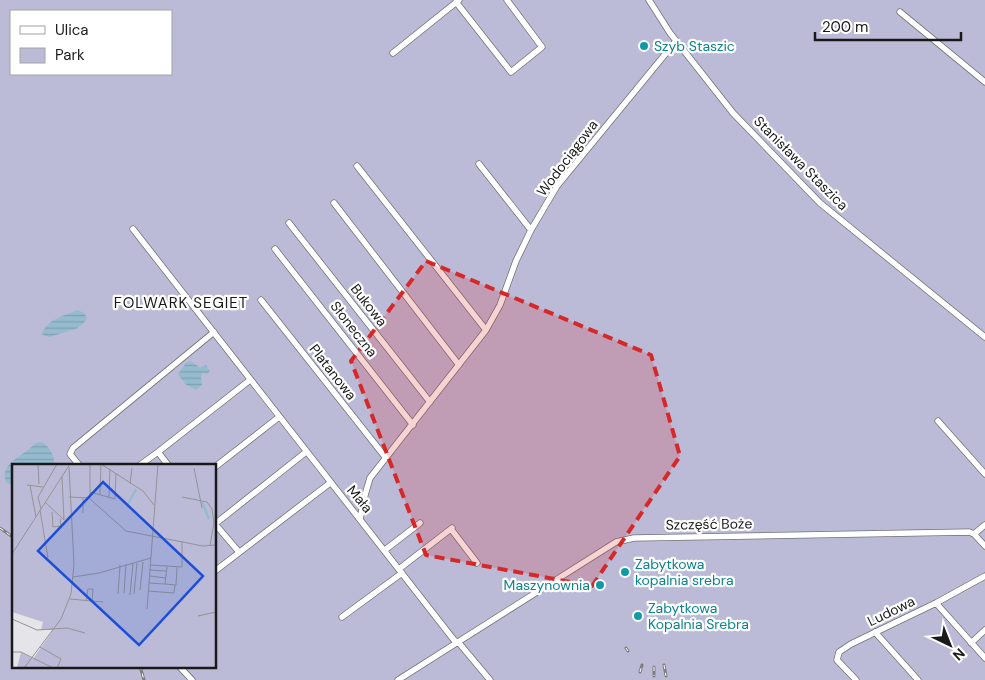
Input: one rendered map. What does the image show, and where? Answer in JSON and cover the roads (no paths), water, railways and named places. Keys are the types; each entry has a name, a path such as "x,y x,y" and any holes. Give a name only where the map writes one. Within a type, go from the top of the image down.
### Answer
{"street":[{"path":"393,53 458,1 511,72 542,47 507,0"},
{"name":"Stanisława Staszica","path":"649,0 676,41 733,113 820,203 985,337"},
{"path":"900,12 985,82"},
{"name":"Wodociągowa","path":"360,519 370,478 486,330 500,305 516,261 531,230 557,186 676,41"},
{"path":"478,164 531,230"},
{"path":"357,166 486,330"},
{"path":"334,203 459,365"},
{"name":"Bukowa","path":"289,223 430,402"},
{"name":"Mała","path":"133,229 330,483 457,642 490,680"},
{"name":"Słoneczna","path":"275,249 413,425"},
{"name":"Platanowa","path":"261,300 386,458"},
{"path":"78,464 70,454 73,448 214,332"},
{"path":"141,464 250,380"},
{"path":"216,466 279,416"},
{"path":"938,421 985,474"},
{"path":"158,452 167,464"},
{"path":"216,523 306,452"},
{"path":"216,570 330,483"},
{"path":"385,550 420,523"},
{"path":"985,524 974,534 985,546"},
{"path":"216,525 239,552"},
{"path":"342,617 452,528 477,562"},
{"name":"Szczęść Boże","path":"398,680 616,542 625,539 959,532 974,534"},
{"name":"Ludowa","path":"856,680 837,660 839,652 851,644 936,603 985,576"},
{"path":"936,603 985,658"},
{"path":"971,643 985,630"},
{"path":"875,632 918,680"},
{"path":"182,668 192,680"}],"railway":[{"path":"0,528 12,537"},
{"path":"640,672 642,665"},
{"path":"664,665 666,676"},
{"path":"654,667 654,676"},
{"path":"141,668 144,680"}],"place":[{"name":"Szyb Staszic","path":"644,46"},
{"name":"Zabytkowa kopalnia srebra","path":"625,572"},
{"name":"Maszynownia","path":"600,585"},
{"name":"Zabytkowa Kopalnia Srebra","path":"638,616"}],"district":[{"name":"FOLWARK SEGIET","path":"181,303"}]}
